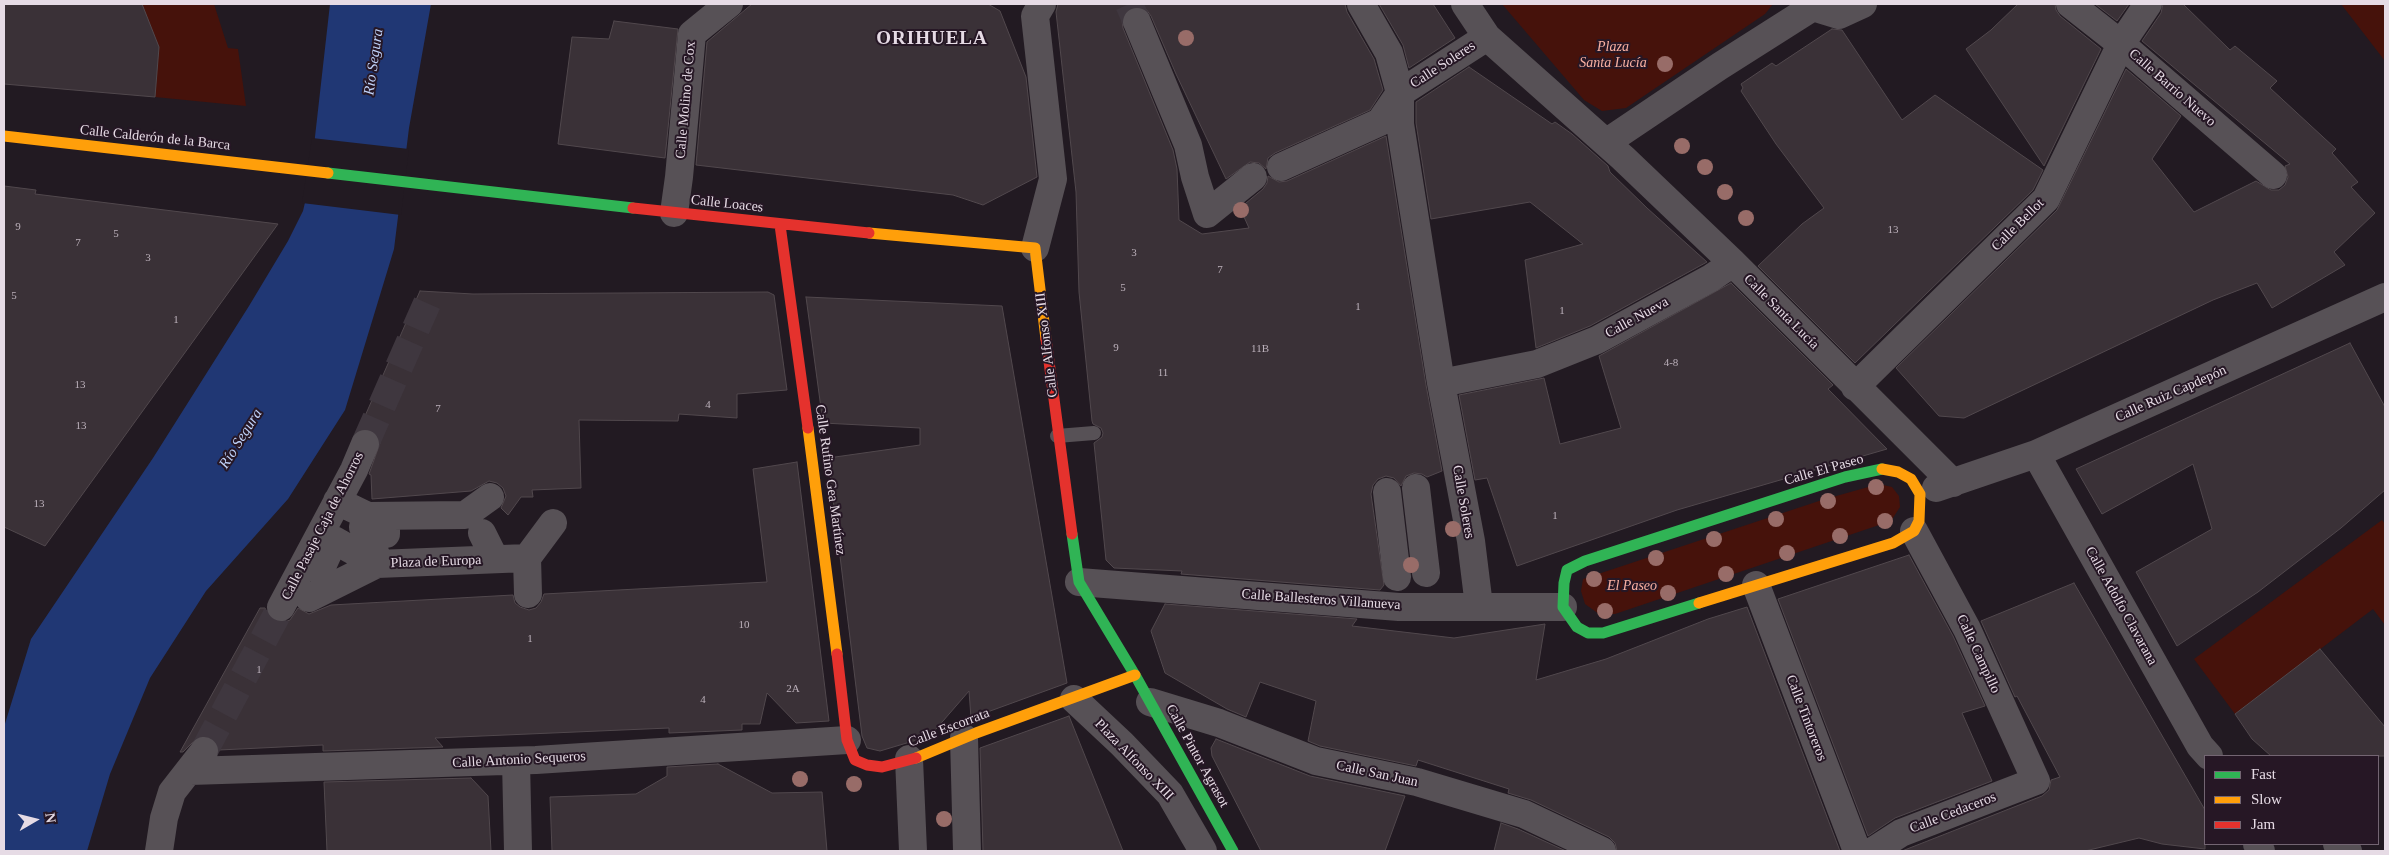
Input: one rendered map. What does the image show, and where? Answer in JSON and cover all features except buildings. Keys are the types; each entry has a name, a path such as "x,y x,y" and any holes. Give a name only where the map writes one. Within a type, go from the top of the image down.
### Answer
{"street":[{"name":"Calle Molino de Cox","path":"674,213 692,34 729,4"},
{"name":"Calle Soleres","path":"1361,4 1389,53 1400,94 1400,124 1479,606"},
{"path":"1465,4 1487,37 1607,142 1812,6 1851,9"},
{"name":"Calle Barrio Nuevo","path":"2070,4 2121,44 2273,175"},
{"name":"Calle Bellot","path":"1855,386 2046,199 2121,44 2148,4"},
{"name":"Calle Alfonso XIII","path":"1030,8 1053,179 1035,248 1057,436 1079,582 1135,675"},
{"path":"1137,22 1188,145 1195,177 1207,214 1252,177"},
{"name":"Calle Soleres","path":"1400,94 1487,37"},
{"path":"1281,167 1380,122 1400,94"},
{"name":"Calle Calderón de la Barca","path":"4,136 415,182"},
{"name":"Calle Santa Lucía","path":"1607,142 1733,263 1953,483"},
{"name":"Calle Loaces","path":"415,182 780,225 1035,248"},
{"name":"Calle Rufino Gea Martínez","path":"780,225 825,550 847,740"},
{"name":"Calle Nueva","path":"1443,390 1537,364 1596,340 1711,278 1733,263"},
{"name":"Calle Ruiz Capdepón","path":"1920,494 2036,454 2385,297"},
{"name":"Calle Pasaje Caja de Ahorros","path":"281,607 347,512 365,444"},
{"name":"Calle Adolfo Clavarana","path":"2036,454 2200,746 2208,755"},
{"name":"Calle El Paseo","path":"1563,607 1564,583 1567,570 1585,561 1845,477 1882,469 1898,472 1911,479 1920,494"},
{"path":"1426,573 1417,494 1460,483"},
{"path":"1387,492 1396,577"},
{"path":"1563,607 1577,627 1588,633 1603,634 1893,543 1914,531 1919,521 1920,494"},
{"name":"Plaza de Europa","path":"347,512 368,516 464,515 480,517 495,559"},
{"name":"Plaza de Europa","path":"347,512 354,521 365,528 386,530 386,534 372,536 377,564 527,558"},
{"path":"528,594 527,558 553,522"},
{"name":"Calle Campillo","path":"1914,531 1967,629 2036,781"},
{"name":"Calle Ballesteros Villanueva","path":"1079,582 1399,607 1563,607"},
{"name":"Calle Tintoreros","path":"1756,585 1857,851"},
{"name":"Calle Escorrata","path":"847,740 855,760 867,765 882,767 923,756 964,738 1135,675"},
{"name":"Calle Pintor Agrasot","path":"1135,675 1233,851"},
{"name":"Plaza Alfonso XIII","path":"1074,699 1122,744 1170,794 1203,851"},
{"name":"Calle San Juan","path":"1150,702 1219,723 1316,761 1417,782 1524,814 1602,851"},
{"path":"964,738 967,851"},
{"name":"Calle Antonio Sequeros","path":"159,851 164,818 172,792 197,761 516,761 847,740"},
{"path":"909,759 913,851"},
{"path":"516,761 518,851"},
{"name":"Calle Cedaceros","path":"1873,851 1901,833 2036,781"}],"lane":[{"path":"1057,436 1094,433"}],"green space":[{"path":"141,4 214,4 228,48 238,49 246,106 155,97 159,47"},
{"name":"Plaza Santa Lucía","path":"1502,4 1773,4 1765,14 1626,108 1602,111 1584,100"},
{"path":"2341,4 2385,4 2385,61"},
{"name":"El Paseo","path":"1879,484 1892,487 1899,496 1900,507 1891,521 1615,614 1599,614 1585,604 1581,591 1583,579 1822,500"},
{"path":"2382,520 2385,524 2385,625 2373,609 2235,714 2194,659"}],"water":[{"name":"Río Segura","path":"330,4 431,4 409,128 394,249 345,410 288,499 206,591 150,678 110,774 87,851 4,851 4,727 31,639 153,458 249,306 288,241 303,211 310,181"}],"pier":[{"path":"312,138 409,149 401,215 302,203"}],"tunnel":[{"path":"1129,4 1137,22"},
{"path":"365,444 432,292"},
{"path":"204,751 281,607"}],"traffic: fast":[{"path":"328,173 633,208"},
{"path":"1699,603 1603,633 1588,633 1577,627 1563,607 1564,583 1567,570 1585,561 1845,477 1882,469"},
{"path":"1072,534 1079,582 1135,675 1233,851"}],"traffic: slow":[{"path":"4,136 328,173"},
{"path":"869,233 1035,248 1046,339"},
{"path":"808,428 837,654"},
{"path":"1699,603 1893,543 1914,531 1919,521 1920,494 1911,479 1898,472 1882,469"},
{"path":"916,758 976,733 1135,675"}],"traffic: jam":[{"path":"633,208 869,233"},
{"path":"780,225 808,428"},
{"path":"1046,339 1072,534"},
{"path":"837,654 847,740 855,760 867,765 882,767 916,758"}],"district":[{"name":"ORIHUELA","path":"932,39"}]}
